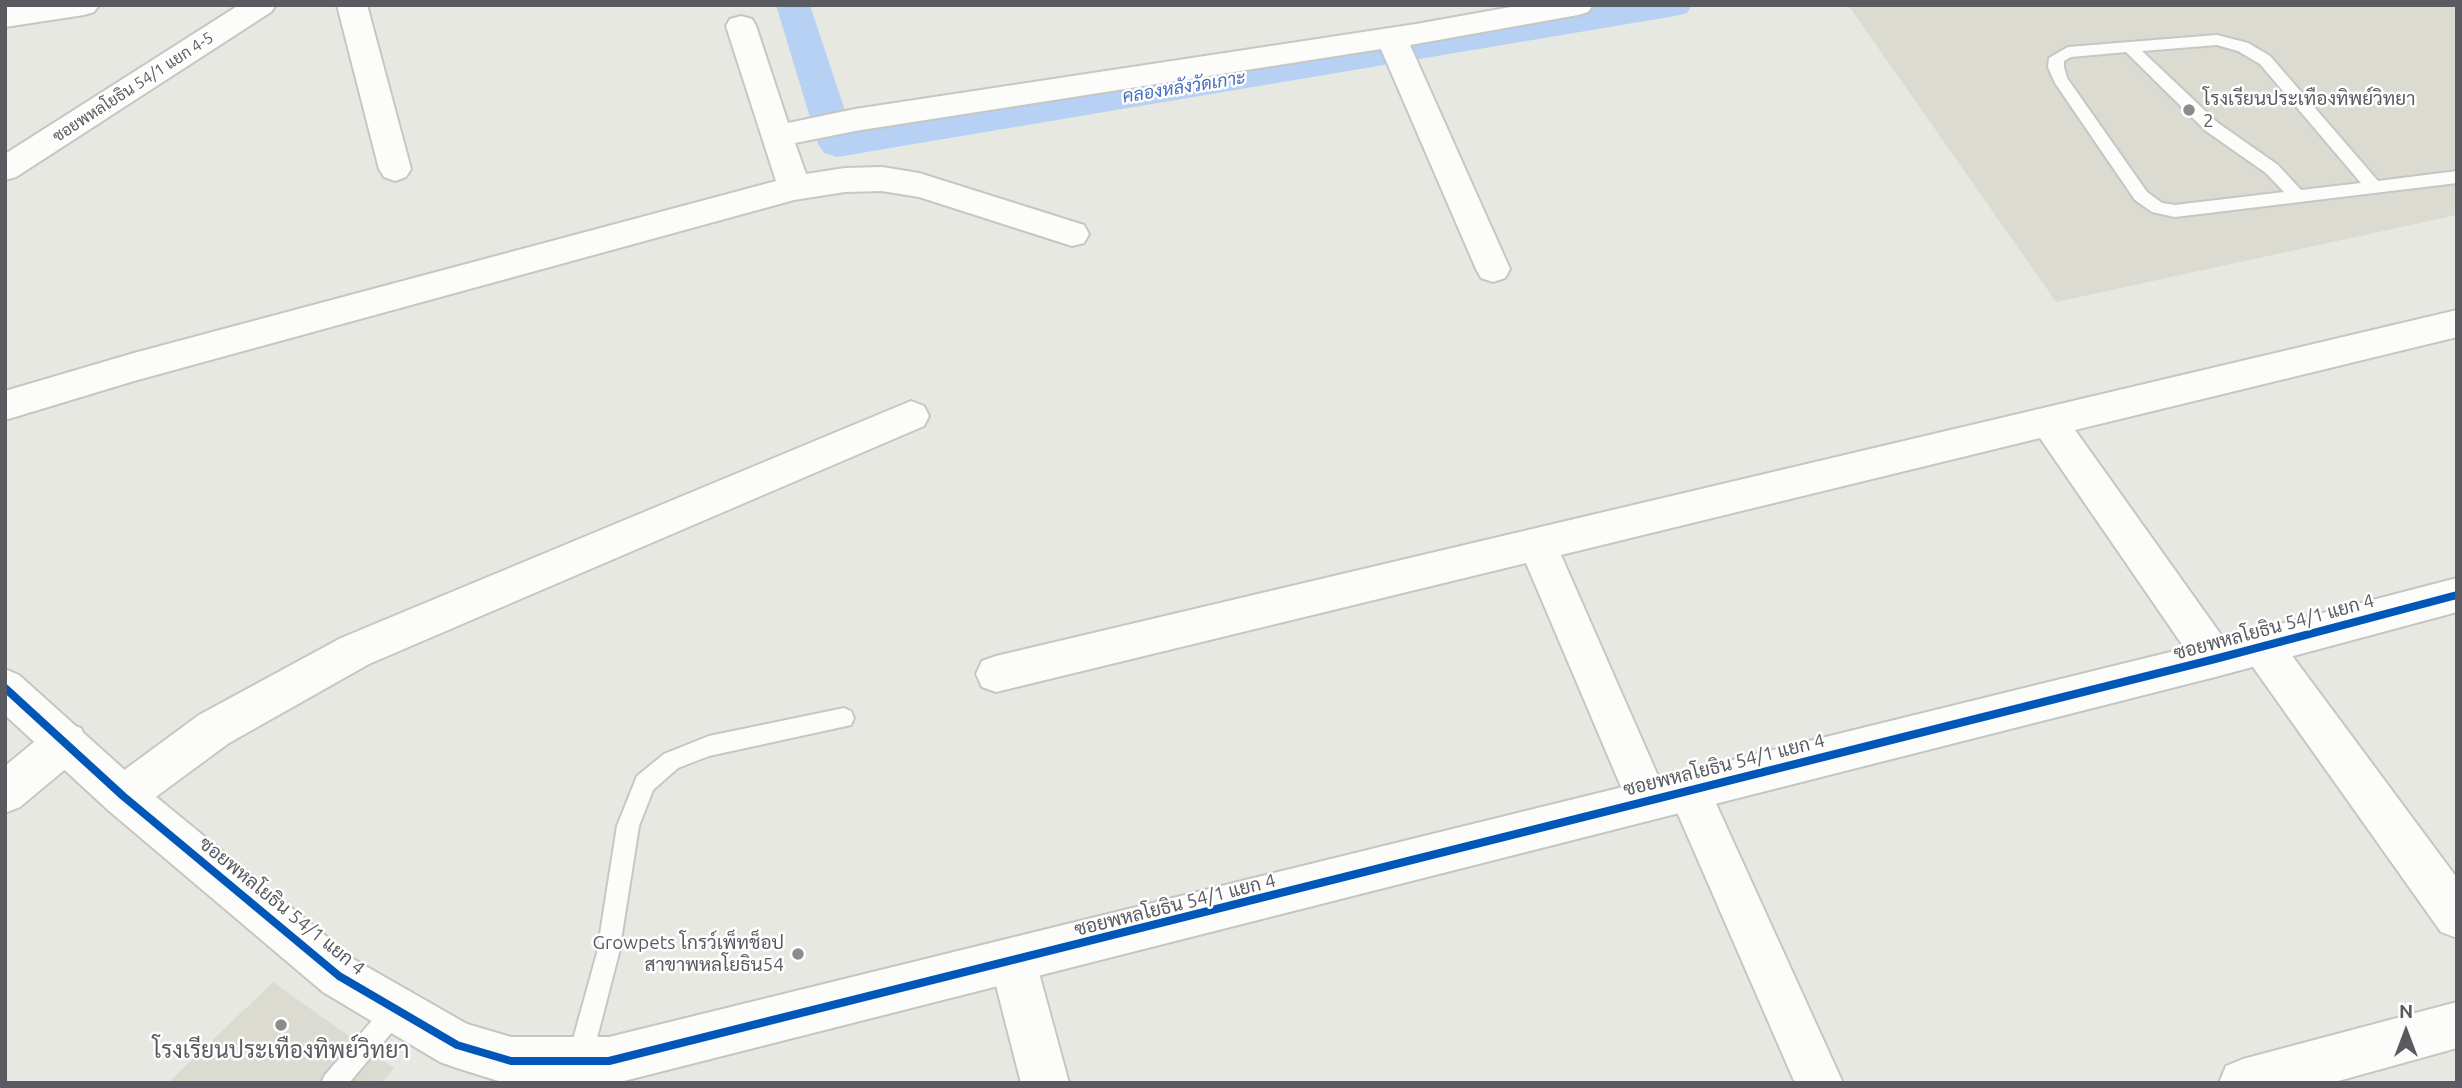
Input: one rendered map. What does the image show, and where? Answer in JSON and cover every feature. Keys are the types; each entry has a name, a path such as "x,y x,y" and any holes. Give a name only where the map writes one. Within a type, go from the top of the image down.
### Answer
{"street":[{"path":"5,17 84,5"},
{"name":"ซอยพหลโยธิน 54/1 แยก 4-5","path":"5,169 261,5"},
{"path":"352,5 395,169"},
{"path":"1402,5 1400,37 1409,77 1493,269"},
{"path":"791,133 855,120 1400,37 1578,5"},
{"path":"741,26 791,133 794,188"},
{"path":"5,406 134,367 794,188 845,180 894,181 969,199 1072,234"},
{"path":"996,674 2457,323"},
{"path":"123,796 214,729 355,651 911,416"},
{"path":"2048,420 2215,659"},
{"path":"1537,544 1819,1083"},
{"name":"ซอยพหลโยธิน 54/1 แยก 4","path":"5,688 123,796 339,976 457,1045 511,1061 610,1061 2215,659 2457,595"},
{"path":"2262,646 2457,916"},
{"path":"5,793 66,742"},
{"path":"1013,962 1045,1083"},
{"path":"2243,1083 2457,1025"}],"lane":[{"path":"2373,186 2265,60 2243,47 2217,40 2068,52 2057,58 2056,67 2060,79 2141,195 2158,208 2175,211 2457,177"},
{"path":"2130,47 2212,127 2272,169 2297,196"},
{"path":"579,1062 608,953 628,826 645,783 671,761 709,746 844,718"},
{"path":"333,1083 396,1010"}],"shaded area":[{"name":"โรงเรียนประเทืองทิพย์วิทยา 2","path":"1848,5 2457,5 2457,215 2056,302"},
{"name":"โรงเรียนประเทืองทิพย์วิทยา","path":"273,982 394,1068 382,1083 168,1083"}],"waterway":[{"name":"คลองหลังวัดเกาะ","path":"793,5 837,144 1675,5"}],"cycle path":[{"path":"5,688 123,796 339,976 457,1045 511,1061 609,1061 2215,659 2457,595"}],"place":[{"name":"โรงเรียนประเทืองทิพย์วิทยา 2","path":"2189,110"},
{"name":"Growpets โกรว์เพ็ทช็อป สาขาพหลโยธิน54","path":"798,954"},
{"name":"โรงเรียนประเทืองทิพย์วิทยา","path":"281,1025"}]}
